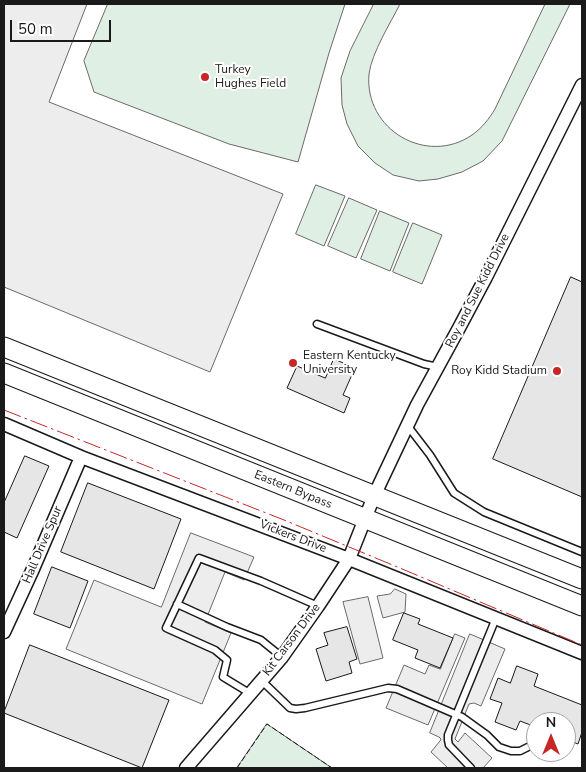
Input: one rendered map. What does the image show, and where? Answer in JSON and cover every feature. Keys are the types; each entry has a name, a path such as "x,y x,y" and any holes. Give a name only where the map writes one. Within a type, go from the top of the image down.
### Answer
{"main road":[{"name":"Eastern Bypass","path":"4,347 582,579"},
{"name":"Eastern Bypass","path":"4,374 582,606"}],"street":[{"name":"Roy and Sue Kidd Drive","path":"374,496 407,426 482,285 582,85"},
{"name":"Vickers Drive","path":"4,424 81,457 349,559 582,653"},
{"name":"Hall Drive Spur","path":"4,632 34,568 81,457"},
{"name":"Kit Carson Drive","path":"186,768 282,657 318,606 349,559 374,496"}],"lane":[{"path":"317,324 424,364 438,367"},
{"path":"407,426 430,456 454,493 484,512 582,552"},
{"path":"250,694 223,677 227,660 215,650 166,628 199,558 261,581 318,606"},
{"path":"177,604 260,640 282,657"},
{"path":"472,768 449,745 448,735 496,618"},
{"path":"262,681 290,708 296,709 388,688 397,689 462,717 499,747 511,751 520,751 526,748"}],"green space":[{"name":"Turkey Hughes Field","path":"108,4 345,4 298,162 229,144 94,92 84,61"},
{"path":"374,4 400,4 377,47 369,74 370,94 377,112 388,126 402,137 418,144 436,146 454,144 472,135 488,120 545,4 570,4 502,141 483,161 462,172 438,179 419,181 393,175 375,163 358,146 347,124 342,105 341,78 350,51"},
{"path":"316,185 345,196 324,246 296,234"},
{"path":"349,198 377,210 356,258 328,246"},
{"path":"380,211 409,223 390,271 361,259"},
{"path":"413,223 442,235 422,284 393,272"},
{"path":"267,724 332,768 237,768"}],"shaded area":[{"path":"4,4 87,4 49,102 283,194 210,372 4,287"},
{"path":"191,533 254,557 244,580 225,572 205,622 231,633 202,704 66,649 94,580 161,607"},
{"path":"395,589 406,594 405,612 383,618 377,596 390,594"},
{"path":"368,597 383,658 360,664 343,602"},
{"path":"455,634 465,638 428,725 386,708 404,665 425,674 429,665 440,669"},
{"path":"470,634 505,649 481,706 474,703 469,704 455,739 458,742 465,733 492,758 483,768 448,768 431,752 441,739 430,733"}],"building":[{"name":"Roy Kidd Stadium","path":"571,277 582,282 582,497 493,459"},
{"path":"334,359 355,368 343,395 350,398 344,413 287,388 297,366 325,378"},
{"path":"25,456 49,466 17,538 4,532 4,503"},
{"path":"88,483 181,519 154,589 61,552"},
{"path":"52,567 88,581 70,628 34,614"},
{"path":"404,613 420,619 418,624 453,638 440,668 415,658 418,650 393,640"},
{"path":"347,627 357,659 349,662 352,673 326,681 316,649 328,645 324,633"},
{"path":"30,645 169,700 142,768 4,713"},
{"path":"517,666 538,674 534,686 582,705 582,732 578,744 576,743 576,712 526,712 526,723 520,721 516,730 495,722 502,703 490,699 498,678 510,683"}],"fence":[{"path":"237,768 267,724 332,768"}],"power":[{"path":"4,410 284,520 582,645"}],"place":[{"name":"Turkey Hughes Field","path":"205,77"},
{"name":"Eastern Kentucky University","path":"293,363"},
{"name":"Roy Kidd Stadium","path":"557,371"}]}
